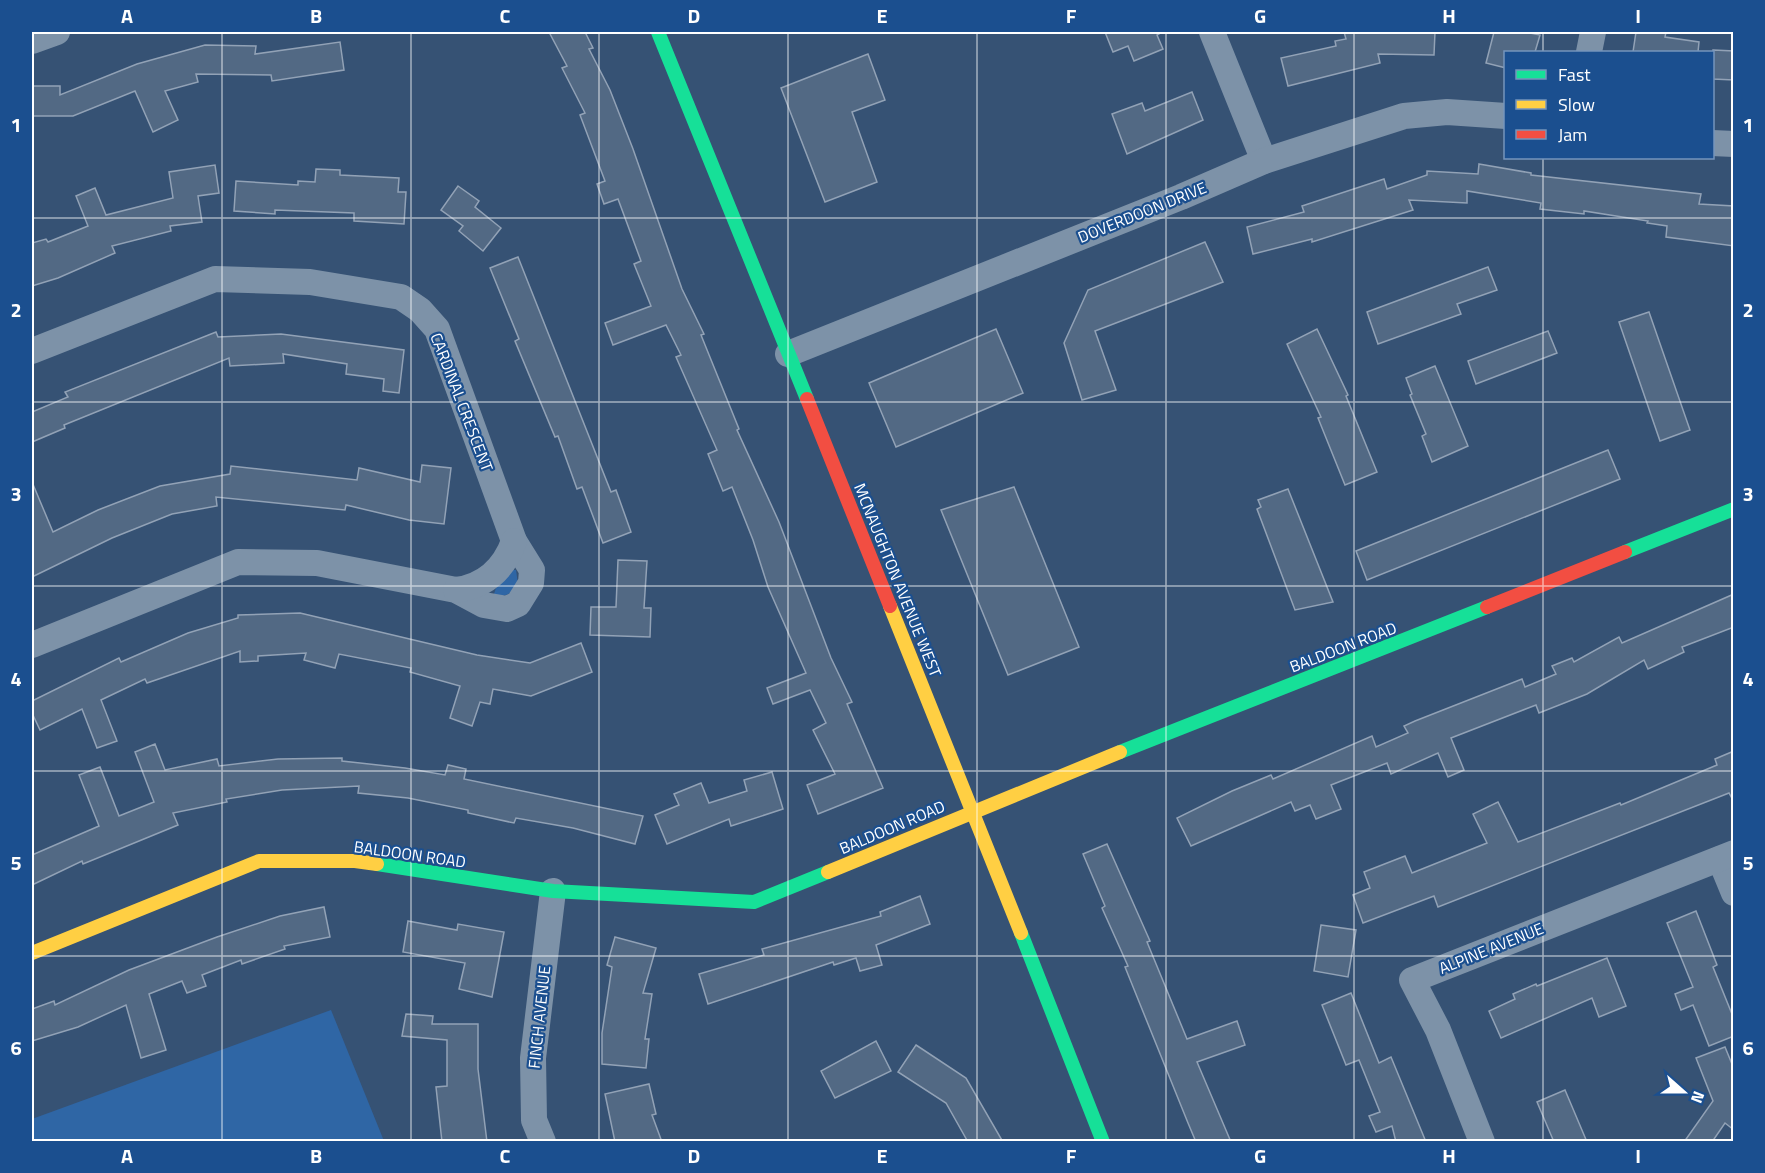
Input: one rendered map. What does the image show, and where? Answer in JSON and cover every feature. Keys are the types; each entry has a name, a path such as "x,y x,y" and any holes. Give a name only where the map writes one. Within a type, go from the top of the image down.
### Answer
{"street":[{"path":"32,41 57,32"},
{"name":"MCNAUGHTON AVENUE WEST","path":"658,32 973,812 1103,1142"},
{"path":"1212,32 1264,161"},
{"path":"1589,51 1593,32"},
{"name":"DOVERDOON DRIVE","path":"788,354 1172,201 1264,161 1404,116 1447,112 1504,116"},
{"path":"1714,143 1734,144"},
{"name":"CARDINAL CRESCENT","path":"32,351 215,279 310,282 361,293 401,297 420,310 437,329 514,542 532,570 531,583 518,604 507,609 495,609 456,590 317,563 238,562 32,645"},
{"name":"BALDOON ROAD","path":"32,953 259,861 355,861 554,891 754,902 973,812 1734,509"},
{"name":"CARDINAL CRESCENT","path":"456,590 482,583 495,573 505,562 514,542"},
{"path":"1727,856 1734,893"},
{"name":"ALPINE AVENUE","path":"1482,1142 1438,1030 1412,980 1727,856"},
{"name":"FINCH AVENUE","path":"543,1142 534,1120 533,1058 554,891"}],"shaded area":[{"path":"513,570 516,570 518,584 508,594 502,596 494,594 496,588"},
{"path":"331,1010 384,1141 32,1141 32,1119"}],"building":[{"path":"549,32 585,32 593,48 589,49 610,90 633,149 682,289 704,334 701,335 739,429 737,430 779,522 831,658 852,702 847,704 883,788 818,814 807,785 835,774 813,730 826,723 810,690 773,704 767,688 806,673 768,587 753,540 732,487 723,491 708,454 717,450 676,357 681,355 666,325 613,345 605,323 651,306 634,264 641,261 618,199 604,204 597,184 605,181 580,115 585,113 562,68 567,66"},
{"path":"1105,32 1162,32 1157,35 1163,49 1134,61 1128,46 1113,52"},
{"path":"1344,32 1435,32 1434,55 1378,54 1380,63 1288,86 1281,58 1336,46 1335,41 1346,39"},
{"path":"1494,32 1525,32 1540,35 1535,51 1504,51 1504,68 1486,63"},
{"path":"1636,32 1666,32 1665,37 1699,42 1698,51 1633,51"},
{"path":"340,42 344,70 272,81 271,75 196,74 198,82 165,91 178,120 153,132 135,91 73,116 32,116 32,86 60,86 60,95 137,64 205,45 256,46 255,54"},
{"path":"1713,51 1734,51 1734,80 1714,79"},
{"path":"868,54 885,100 852,112 877,182 825,202 781,88"},
{"path":"1192,92 1203,120 1127,154 1112,114 1142,103 1145,111"},
{"path":"1479,164 1531,173 1531,175 1701,194 1699,204 1734,206 1734,246 1666,237 1667,226 1647,223 1648,221 1584,211 1584,214 1540,209 1541,203 1467,191 1467,203 1409,200 1413,210 1312,242 1312,239 1253,254 1247,227 1304,212 1302,206 1384,179 1387,189 1427,175 1427,171 1478,174"},
{"path":"215,165 219,193 198,196 202,222 170,226 171,231 112,246 115,253 58,278 32,286 32,243 46,239 48,242 88,226 76,196 95,188 106,215 173,198 169,172"},
{"path":"316,169 340,170 340,175 399,178 398,192 406,192 404,224 354,221 354,213 275,210 275,214 234,211 236,181 298,185 298,181 315,182"},
{"path":"458,186 479,201 475,207 501,228 483,251 459,231 463,226 441,210"},
{"path":"1205,242 1223,282 1095,331 1116,390 1082,400 1064,343 1088,290"},
{"path":"518,257 611,492 616,490 631,532 603,543 582,487 577,489 558,436 555,437 515,341 519,339 490,268"},
{"path":"1488,267 1497,290 1457,304 1461,314 1378,344 1367,312"},
{"path":"1649,312 1690,430 1660,441 1619,322"},
{"path":"996,329 1023,393 896,447 869,383"},
{"path":"1317,329 1348,395 1346,396 1377,472 1345,485 1318,418 1321,417 1287,344"},
{"path":"1548,331 1557,353 1476,384 1468,361"},
{"path":"216,332 218,337 281,334 404,350 399,393 383,391 384,379 346,374 347,364 283,354 284,363 230,366 229,358 64,425 65,428 32,442 32,412 68,397 65,392"},
{"path":"1435,366 1468,446 1432,462 1422,436 1426,434 1410,395 1412,394 1406,378"},
{"path":"1608,450 1620,479 1367,580 1356,551"},
{"path":"422,465 451,468 444,524 409,520 346,505 345,510 216,497 217,506 172,514 112,538 32,577 32,482 53,532 98,510 160,486 230,474 231,466 357,480 359,468 420,482"},
{"path":"1014,487 1079,647 1008,675 941,510"},
{"path":"1288,489 1333,602 1295,610 1257,509 1261,507 1258,500"},
{"path":"618,560 647,561 644,608 651,608 650,637 590,635 591,607 616,607"},
{"path":"1734,594 1734,627 1682,647 1684,652 1648,669 1644,660 1587,694 1539,713 1536,705 1451,738 1464,770 1448,777 1438,753 1391,774 1387,763 1331,785 1341,809 1316,819 1310,805 1295,811 1291,802 1191,846 1177,818 1232,791 1271,775 1273,779 1372,736 1376,747 1408,733 1404,726 1415,721 1522,679 1525,687 1556,674 1552,666 1572,658 1574,662 1619,637 1622,643"},
{"path":"300,613 477,655 530,663 581,643 592,672 531,696 493,689 490,704 480,702 472,726 450,718 460,686 410,672 411,668 339,654 335,668 304,660 306,653 258,656 258,661 240,662 240,651 147,683 145,679 101,700 117,741 97,748 82,709 40,730 32,713 32,701 119,658 121,662 188,633 238,618 238,615"},
{"path":"155,744 165,770 217,759 219,766 278,759 342,758 342,761 445,775 448,765 466,769 464,779 643,816 635,844 573,828 516,818 514,823 468,813 468,810 408,798 358,793 359,786 282,790 226,799 227,802 173,813 178,825 83,864 82,861 32,885 32,855 99,826 79,775 100,767 119,816 154,802 135,752"},
{"path":"1734,751 1734,802 1729,793 1438,907 1434,896 1363,923 1353,895 1370,888 1364,872 1405,856 1412,873 1487,843 1473,814 1498,802 1518,842 1620,803 1621,805 1717,765 1715,759"},
{"path":"772,772 783,809 731,826 729,819 667,844 655,815 679,805 674,794 701,783 709,803 747,791 744,780"},
{"path":"1107,844 1150,941 1147,942 1187,1039 1237,1021 1245,1045 1197,1062 1231,1142 1196,1142 1188,1123 1125,967 1128,966 1102,908 1105,906 1083,854"},
{"path":"920,896 930,924 876,945 882,965 860,971 856,958 834,965 833,962 708,1004 699,974 764,955 762,949 881,916 880,912"},
{"path":"324,907 330,937 284,946 285,949 242,964 241,960 202,975 206,986 187,993 182,981 149,994 166,1050 141,1058 126,1005 78,1027 32,1041 32,1009 54,1001 55,1005 129,970 217,937 280,916"},
{"path":"1696,911 1717,965 1713,967 1734,1019 1734,1036 1709,1046 1693,1005 1681,1010 1675,994 1693,987 1667,923"},
{"path":"408,921 457,930 458,924 504,932 492,997 459,989 465,963 403,952"},
{"path":"1321,925 1356,930 1348,977 1314,971"},
{"path":"615,937 656,948 643,993 652,994 645,1039 649,1039 646,1068 602,1064 602,1033 612,967 607,965"},
{"path":"1607,958 1626,1006 1599,1017 1592,998 1501,1038 1489,1011 1515,999 1513,994"},
{"path":"1351,993 1379,1063 1391,1057 1426,1142 1396,1142 1392,1126 1376,1132 1369,1116 1380,1112 1359,1060 1346,1065 1322,1005"},
{"path":"406,1014 433,1016 432,1024 478,1024 478,1069 487,1142 442,1142 436,1087 447,1086 447,1040 402,1036"},
{"path":"876,1041 891,1071 835,1098 821,1071"},
{"path":"916,1045 966,1078 1003,1142 968,1142 946,1103 898,1072"},
{"path":"1725,1047 1734,1069 1734,1130 1725,1123 1712,1142 1684,1142 1713,1101 1696,1058"},
{"path":"649,1084 656,1114 652,1115 662,1142 615,1142 605,1094"},
{"path":"1565,1090 1587,1142 1554,1142 1537,1102"}],"traffic: fast":[{"path":"658,32 807,399"},
{"path":"1625,552 1734,509"},
{"path":"1120,752 1487,607"},
{"path":"377,864 553,891 754,902 828,872"},
{"path":"1021,933 1103,1142"}],"traffic: slow":[{"path":"890,606 1021,933"},
{"path":"828,872 1120,752"},
{"path":"32,953 259,861 355,861 377,864"}],"traffic: jam":[{"path":"807,399 890,606"},
{"path":"1487,607 1625,552"}]}
